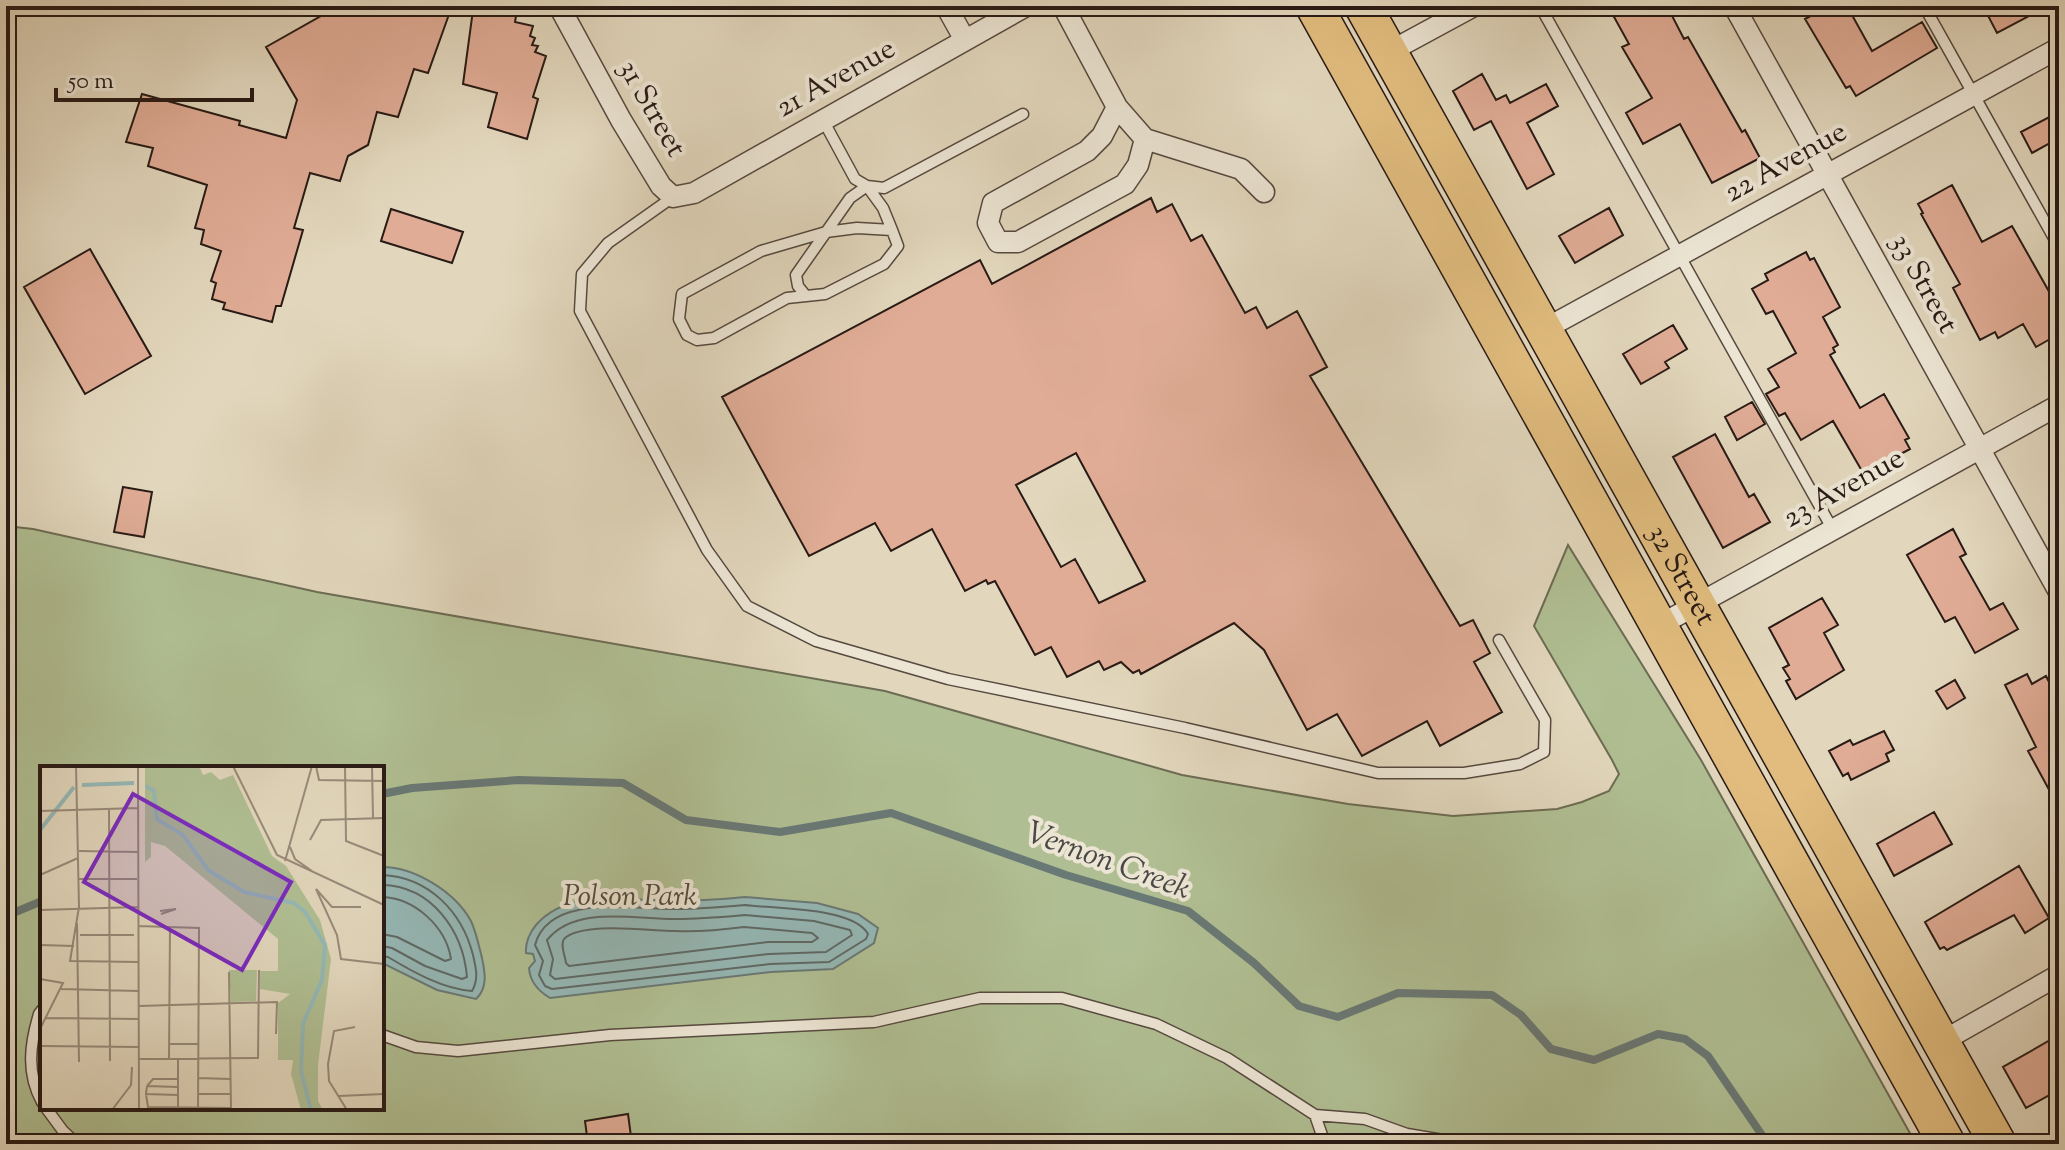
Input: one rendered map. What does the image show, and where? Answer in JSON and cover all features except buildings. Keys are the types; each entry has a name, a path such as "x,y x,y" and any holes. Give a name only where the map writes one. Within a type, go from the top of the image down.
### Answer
{"highway":[{"name":"32 Street","path":"1314,6 1947,1144"},
{"name":"32 Street","path":"1363,6 1998,1144"}],"street":[{"name":"31 Street","path":"559,6 621,120 661,186 673,197"},
{"path":"946,6 965,40"},
{"name":"21 Avenue","path":"673,197 694,193 1026,6"},
{"path":"1063,6 1117,107 1145,139 1241,169 1264,192"},
{"path":"1389,52 1474,6"},
{"name":"33 Street","path":"1734,6 2059,592"},
{"name":"22 Avenue","path":"1543,330 2059,48"},
{"path":"1117,107 1102,136 1087,151 993,203 988,223 998,242 1018,242 1125,184 1138,165 1145,139"},
{"name":"23 Avenue","path":"1658,626 2059,405"},
{"path":"1941,1042 2059,975"}],"lane":[{"path":"1540,6 1833,530"},
{"path":"1924,6 2059,247"},
{"path":"823,120 855,179 867,186 884,188 1023,114"},
{"path":"867,186 883,208 892,230 898,246 884,264 825,294 787,298 714,338 697,340 687,335 679,319 682,294 761,251 826,232 857,228 892,230"},
{"path":"806,296 798,286 796,275 850,198 867,186"},
{"path":"673,197 608,243 582,274 580,311 707,550 747,606 816,641 948,679 1185,728 1378,773 1464,773 1520,764 1544,752 1545,720 1499,640"},
{"path":"384,1036 416,1047 458,1051 610,1035 874,1022 980,998 1062,998 1156,1024 1227,1058 1315,1115 1365,1119 1407,1134 1467,1144"},
{"path":"40,1013 30,1044 34,1088 40,1098"},
{"path":"47,1110 77,1144"},
{"path":"1315,1115 1325,1144"}],"green space":[{"name":"Polson Park","path":"6,526 33,529 317,592 885,691 1182,775 1348,804 1453,816 1557,809 1609,791 1619,774 1534,626 1568,545 1701,760 1916,1144 6,1144"}],"water":[{"path":"384,867 408,871 433,883 455,900 471,921 484,969 485,980 480,995 476,999 437,990 384,964"},
{"path":"745,897 817,903 858,914 878,928 874,943 833,969 771,972 550,998 538,989 531,978 529,968 535,961 533,954 526,953 530,934 550,913 566,905 602,899 686,901"}],"waterway":[{"name":"Vernon Creek","path":"384,794 412,788 519,780 623,783 686,820 780,832 891,813 1066,875 1188,911 1254,963 1299,1006 1338,1017 1398,993 1492,995 1521,1015 1551,1049 1594,1060 1658,1034 1685,1039 1708,1056 1768,1144"},
{"name":"Vernon Creek","path":"6,916 40,902"}]}
